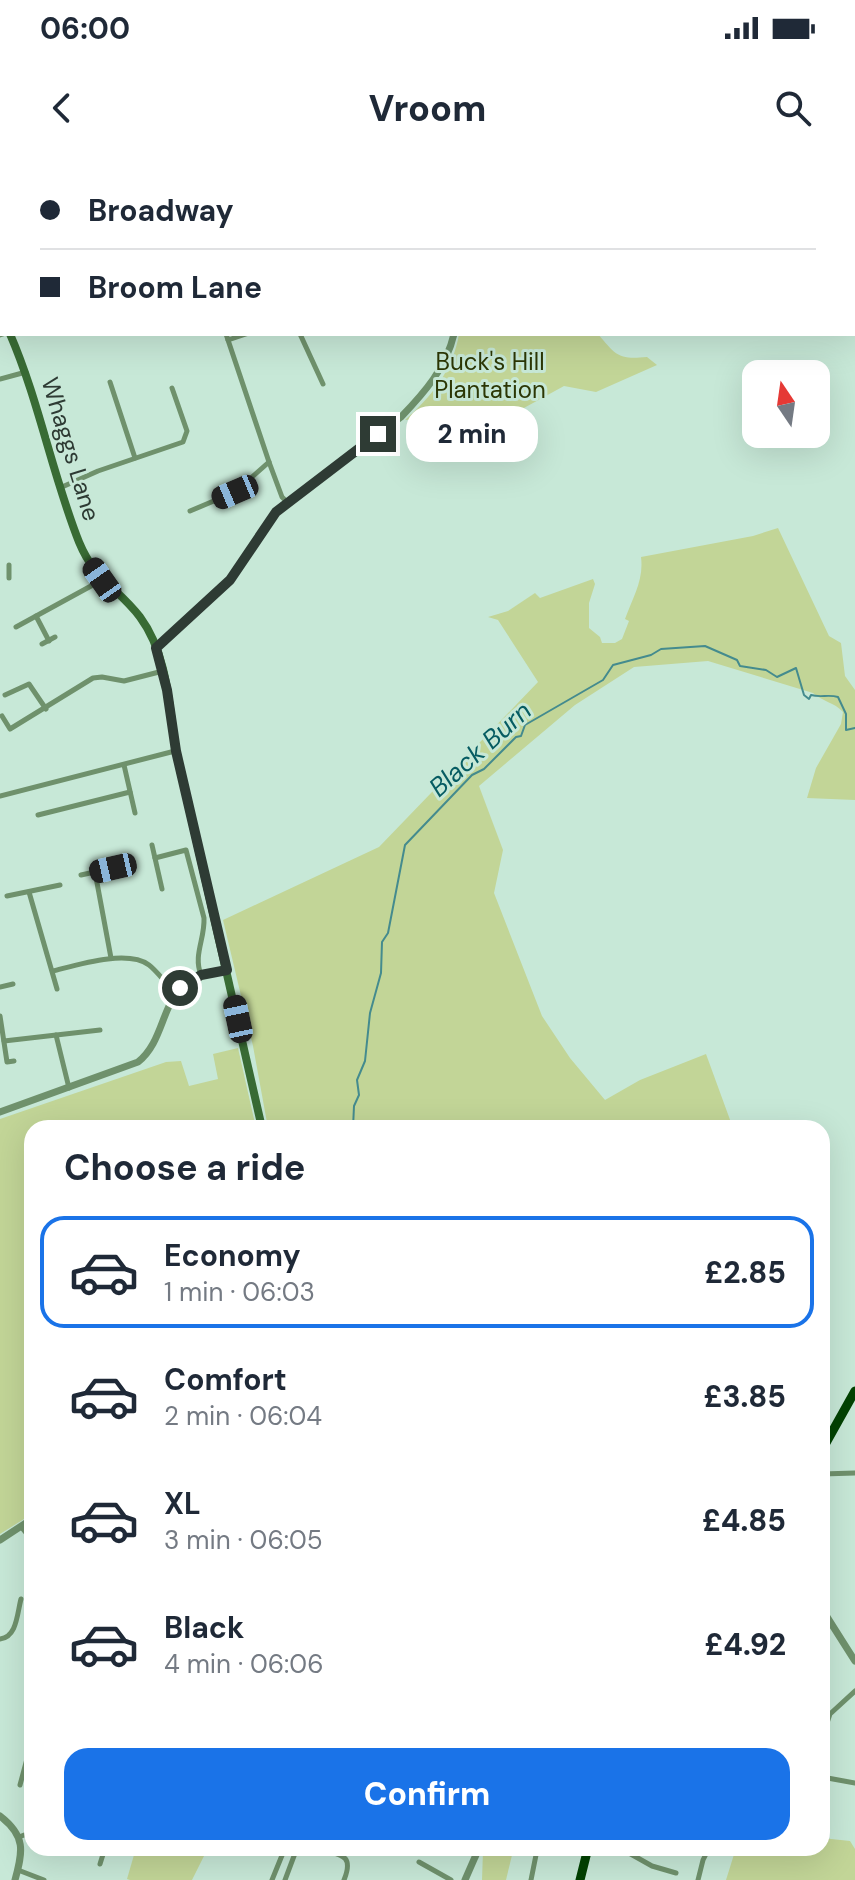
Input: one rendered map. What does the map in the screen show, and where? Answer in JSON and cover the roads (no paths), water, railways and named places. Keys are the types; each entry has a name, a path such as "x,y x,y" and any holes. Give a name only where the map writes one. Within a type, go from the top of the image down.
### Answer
{"highway":[{"path":"830,1436 855,1391"},
{"path":"580,1880 586,1856"}],"main road":[{"name":"Whaggs Lane","path":"11,336 26,372 80,544 102,580 141,619 156,648 163,671 176,751 260,1120"}],"street":[{"path":"301,336 323,384"},
{"path":"156,648 230,580 268,522 287,502 401,417 435,378 453,336"},
{"path":"227,337 269,462 282,497 287,502"},
{"path":"0,379 26,372"},
{"path":"110,382 135,458"},
{"path":"62,487 183,442 186,427 172,388"},
{"path":"190,511 235,492 269,462"},
{"path":"0,572 9,572"},
{"path":"16,627 102,580"},
{"path":"36,616 52,639 42,644"},
{"path":"2,716 10,729 93,678 124,681 163,671"},
{"path":"9,695 29,684 46,709"},
{"path":"0,796 176,751"},
{"path":"124,765 135,813"},
{"path":"38,815 130,792"},
{"path":"152,845 162,889"},
{"path":"155,858 186,850 204,918 196,958 201,975"},
{"path":"81,875 113,868"},
{"path":"95,872 111,958"},
{"path":"7,896 60,885"},
{"path":"29,892 57,989"},
{"path":"53,971 111,958 141,961 150,965 176,993"},
{"path":"0,1112 128,1068 148,1054 176,993 187,982 201,975 227,970"},
{"path":"0,987 13,984"},
{"path":"0,1016 7,1062 14,1061"},
{"path":"4,1041 100,1030"},
{"path":"56,1035 69,1088"},
{"path":"830,1474 855,1473"},
{"path":"0,1540 22,1528 24,1530"},
{"path":"0,1639 8,1638 12,1633 21,1599"},
{"path":"830,1622 855,1661"},
{"path":"830,1714 855,1691"},
{"path":"20,1785 24,1770"},
{"path":"830,1778 855,1783"},
{"path":"0,1816 15,1829 19,1837 21,1856 15,1880"},
{"path":"19,1837 24,1835"},
{"path":"100,1864 102,1856"},
{"path":"272,1880 282,1856"},
{"path":"285,1880 294,1856"},
{"path":"344,1856 349,1868 344,1880"},
{"path":"465,1880 476,1856"},
{"path":"531,1880 536,1856"},
{"path":"634,1856 652,1866 676,1873"},
{"path":"698,1880 705,1856"},
{"path":"419,1862 451,1880"},
{"path":"18,1870 44,1880"}],"waterway":[{"name":"Black Burn","path":"353,1120 354,1106 359,1095 357,1080 365,1061 370,1013 381,973 382,942 388,933 405,845 472,775 484,769 516,737 521,736 525,725 603,680 613,665 651,655 661,649 705,646 737,660 740,666 766,670 777,677 796,668 804,695 809,699 811,695 838,697 846,714 846,730 855,728"}],"park label":[{"name":"Buck's Hill Plantation","path":"490,375"}]}
